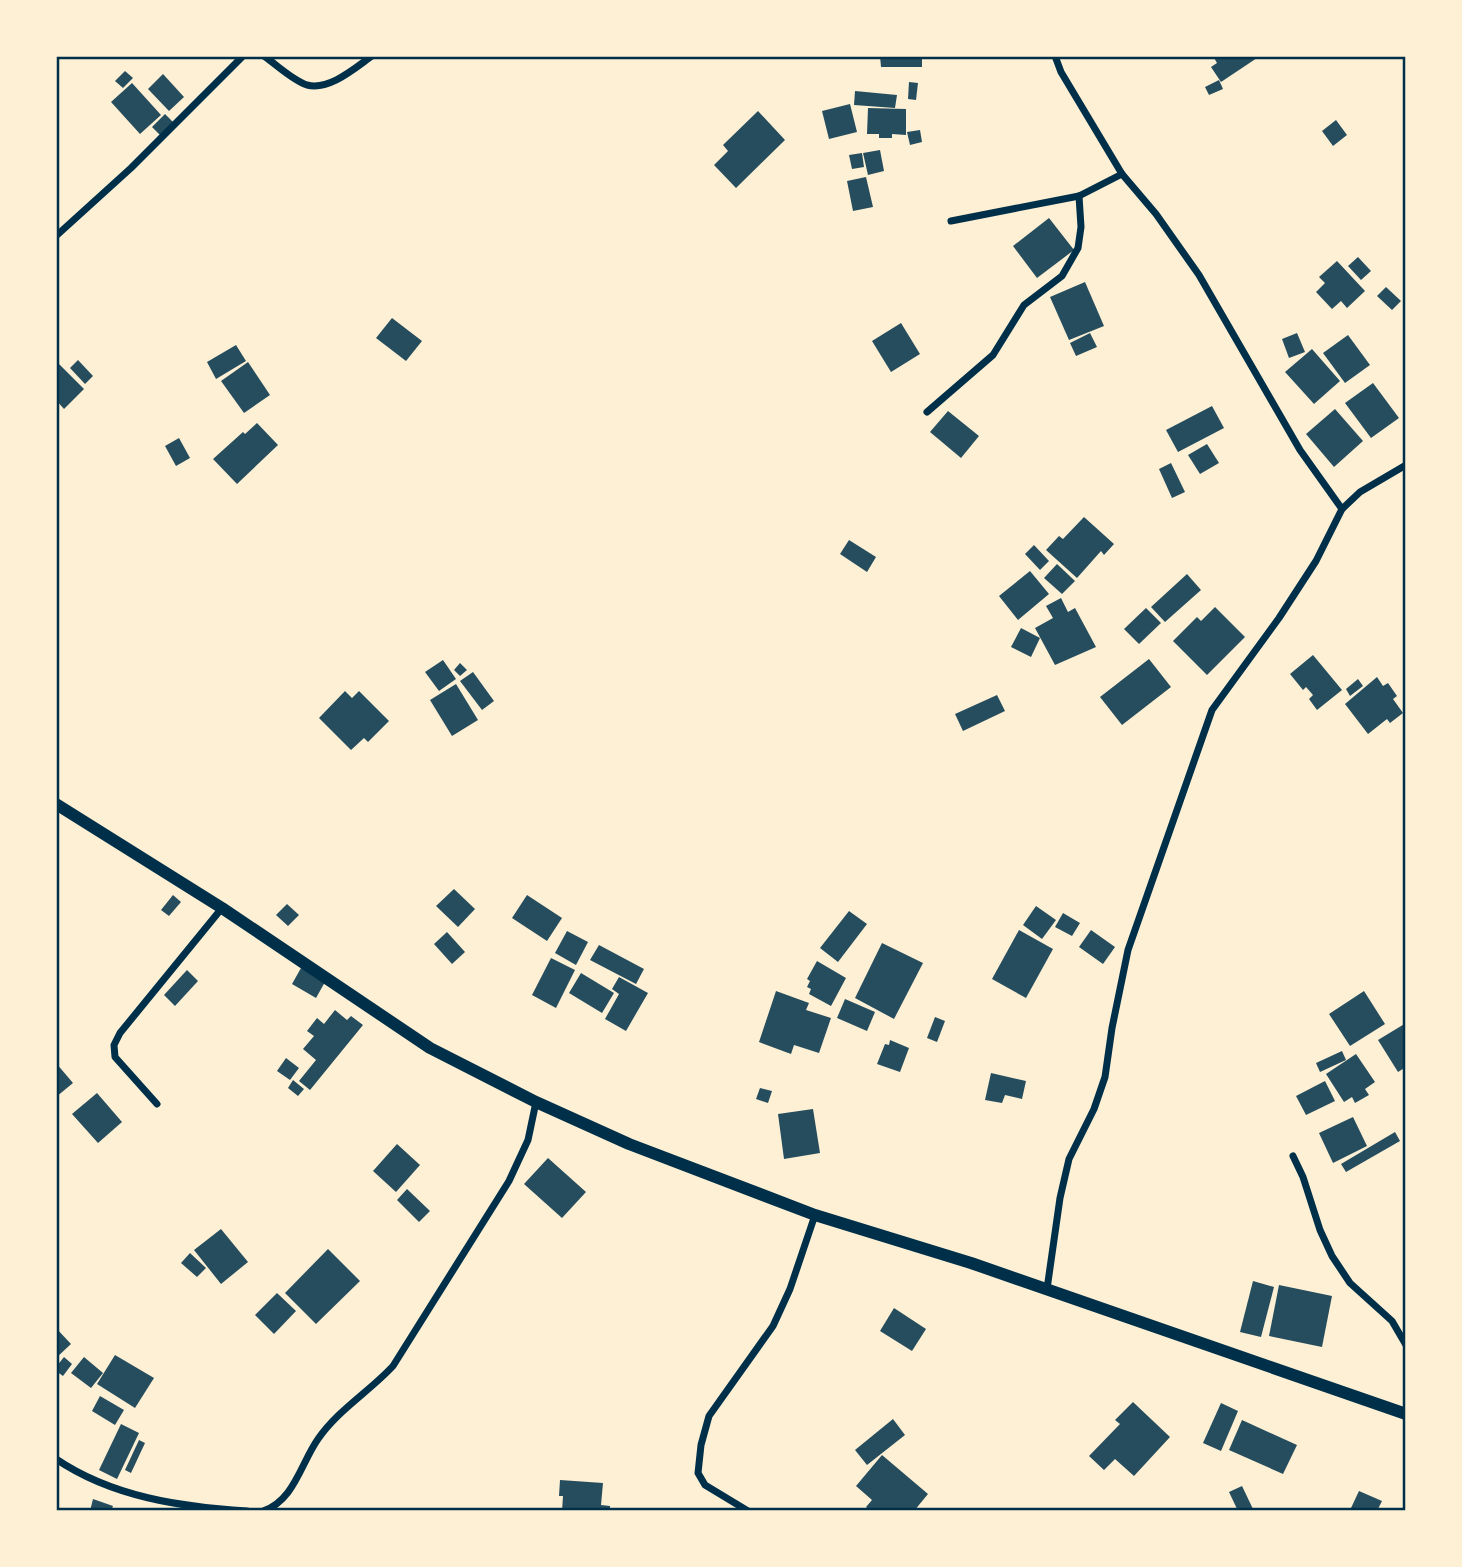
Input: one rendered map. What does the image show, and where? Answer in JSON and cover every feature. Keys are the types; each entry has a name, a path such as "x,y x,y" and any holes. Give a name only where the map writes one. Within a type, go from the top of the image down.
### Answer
{"street":[{"path":"56,236 131,168 243,56"},
{"path":"264,56 307,85 323,85 348,74 372,56"},
{"path":"1055,56 1061,72 1122,174 1156,215 1199,275 1300,450 1342,509"},
{"path":"951,221 1079,196 1122,174"},
{"path":"926,412 993,355 1024,305 1062,276 1078,248 1081,227 1079,196"},
{"path":"1047,1289 1060,1198 1069,1159 1094,1109 1105,1077 1128,950 1212,710 1294,596 1316,561 1342,509 1360,492 1406,465"},
{"path":"56,804 222,908 430,1048 536,1102 629,1144 815,1215 1047,1289 1406,1414"},
{"path":"157,1104 115,1057 114,1045 120,1032 222,908"},
{"path":"263,1511 274,1509 287,1496 318,1438 393,1366 509,1181 528,1140 536,1102"},
{"path":"1293,1156 1332,1256 1350,1283 1392,1321 1406,1345"},
{"path":"748,1511 705,1485 698,1473 701,1445 709,1416 773,1326 790,1289 815,1215"},
{"path":"56,1459 101,1484 171,1503 247,1511"}],"building":[{"path":"880,56 922,56 922,67 881,67"},
{"path":"1213,56 1260,56 1221,82 1211,67 1217,63"},
{"path":"125,71 133,78 123,88 115,81"},
{"path":"163,74 184,97 169,111 148,89"},
{"path":"1219,80 1223,89 1209,95 1205,87"},
{"path":"909,82 918,83 916,100 908,99"},
{"path":"132,83 161,115 140,134 111,102"},
{"path":"855,91 897,95 895,108 854,105"},
{"path":"850,104 857,132 829,139 822,111"},
{"path":"868,108 906,109 906,135 892,134 892,138 879,138 879,134 867,134"},
{"path":"758,111 785,140 736,188 714,165 728,151 723,145"},
{"path":"165,114 173,122 160,135 152,127"},
{"path":"1336,120 1347,135 1333,146 1322,131"},
{"path":"920,130 922,142 910,145 907,132"},
{"path":"880,150 884,171 868,175 863,153"},
{"path":"862,153 864,167 852,169 849,155"},
{"path":"866,177 873,207 853,211 847,181"},
{"path":"1049,218 1074,250 1037,278 1013,246"},
{"path":"1358,257 1371,271 1361,280 1348,266"},
{"path":"1337,261 1365,291 1347,308 1341,301 1332,309 1316,292 1325,283 1319,277"},
{"path":"1085,282 1104,326 1069,340 1050,297"},
{"path":"1386,287 1401,301 1392,310 1377,296"},
{"path":"392,318 422,341 406,361 376,338"},
{"path":"901,323 920,354 891,372 872,341"},
{"path":"1090,333 1097,347 1076,356 1070,343"},
{"path":"1297,333 1305,352 1289,358 1282,339"},
{"path":"1348,335 1370,365 1345,383 1323,353"},
{"path":"236,345 246,361 216,379 207,362"},
{"path":"1312,349 1340,381 1314,404 1285,372"},
{"path":"78,360 93,376 85,384 70,368"},
{"path":"56,361 84,389 64,409 56,400"},
{"path":"248,362 270,395 244,413 221,381"},
{"path":"1373,383 1399,418 1371,438 1345,403"},
{"path":"1212,406 1224,428 1178,452 1166,430"},
{"path":"1335,409 1363,441 1334,467 1306,434"},
{"path":"948,411 979,436 961,458 930,432"},
{"path":"257,423 278,445 237,484 213,459"},
{"path":"179,438 190,458 176,466 165,446"},
{"path":"1207,444 1219,463 1200,474 1188,455"},
{"path":"1171,463 1185,492 1172,498 1159,469"},
{"path":"1084,517 1114,544 1104,555 1101,551 1077,578 1046,550 1059,536 1063,539"},
{"path":"849,540 876,557 867,572 840,554"},
{"path":"1034,545 1049,561 1040,570 1025,554"},
{"path":"1057,564 1075,581 1062,594 1044,578"},
{"path":"1030,571 1049,594 1018,620 999,596"},
{"path":"1187,574 1201,590 1165,622 1151,607"},
{"path":"1061,598 1068,612 1075,608 1096,647 1055,665 1035,628 1053,618 1046,606"},
{"path":"1215,607 1245,637 1207,675 1173,641 1197,617 1201,621"},
{"path":"1146,608 1161,623 1139,644 1124,629"},
{"path":"1021,628 1040,638 1031,657 1011,647"},
{"path":"1313,655 1342,690 1317,710 1309,699 1313,695 1306,687 1303,690 1290,674"},
{"path":"1149,659 1171,687 1122,725 1100,697"},
{"path":"443,660 456,679 439,691 425,672"},
{"path":"460,663 467,670 460,676 454,670"},
{"path":"473,672 494,701 482,710 460,681"},
{"path":"1377,677 1383,686 1388,683 1397,696 1393,699 1403,713 1390,723 1387,719 1368,734 1345,704"},
{"path":"1358,679 1363,686 1350,696 1346,689"},
{"path":"456,684 478,720 452,736 430,700"},
{"path":"345,691 352,698 359,691 389,721 368,742 364,738 351,750 319,718"},
{"path":"997,695 1005,711 963,731 955,714"},
{"path":"454,889 475,909 458,927 436,906"},
{"path":"173,895 181,902 169,916 161,910"},
{"path":"527,895 562,918 547,941 512,918"},
{"path":"287,904 299,915 288,926 276,915"},
{"path":"1036,906 1056,920 1042,939 1023,925"},
{"path":"849,911 867,924 838,962 820,948"},
{"path":"1063,913 1080,923 1072,936 1055,927"},
{"path":"1019,930 1053,949 1026,998 992,979"},
{"path":"1091,930 1115,947 1103,964 1079,947"},
{"path":"567,931 588,942 576,965 555,953"},
{"path":"447,932 465,952 452,964 434,944"},
{"path":"882,943 923,963 894,1019 855,998"},
{"path":"599,945 644,969 636,984 590,960"},
{"path":"551,958 575,970 556,1008 532,995"},
{"path":"817,961 846,978 831,1006 809,994 811,989 807,987 810,981 807,979"},
{"path":"301,968 325,982 316,998 292,984"},
{"path":"187,970 198,981 175,1006 164,995"},
{"path":"581,973 614,993 602,1013 569,993"},
{"path":"619,977 648,993 626,1031 605,1019 619,994 612,989"},
{"path":"776,991 809,1003 806,1010 831,1018 819,1053 794,1045 791,1054 759,1042"},
{"path":"1364,991 1385,1024 1350,1046 1329,1014"},
{"path":"845,999 875,1012 867,1031 837,1018"},
{"path":"335,1010 347,1020 351,1016 363,1025 310,1090 299,1081 316,1060 303,1049 314,1036 307,1031 317,1018 324,1024"},
{"path":"935,1017 945,1021 937,1042 927,1038"},
{"path":"1406,1023 1406,1067 1398,1072 1378,1040"},
{"path":"890,1040 909,1048 900,1072 877,1064 885,1044 889,1045"},
{"path":"1342,1051 1346,1060 1320,1072 1316,1063"},
{"path":"1356,1054 1375,1082 1365,1089 1369,1095 1355,1103 1352,1097 1344,1102 1326,1074"},
{"path":"286,1058 299,1068 290,1080 277,1071"},
{"path":"56,1063 73,1083 56,1097"},
{"path":"991,1073 1026,1081 1022,1099 1005,1095 1002,1103 985,1100"},
{"path":"293,1080 304,1089 298,1096 288,1088"},
{"path":"1325,1081 1335,1101 1306,1115 1296,1096"},
{"path":"760,1088 772,1091 768,1103 756,1099"},
{"path":"97,1093 122,1122 98,1143 72,1114"},
{"path":"813,1109 820,1153 784,1159 778,1114"},
{"path":"1353,1117 1367,1146 1333,1163 1319,1133"},
{"path":"1395,1132 1400,1141 1346,1172 1341,1164"},
{"path":"397,1144 420,1165 396,1192 373,1171"},
{"path":"548,1158 586,1192 562,1218 524,1184"},
{"path":"407,1189 430,1211 419,1222 397,1200"},
{"path":"221,1229 248,1262 221,1284 194,1250"},
{"path":"328,1249 360,1281 316,1324 285,1293"},
{"path":"190,1253 206,1268 197,1277 181,1263"},
{"path":"1253,1281 1274,1287 1261,1337 1240,1332"},
{"path":"1279,1285 1332,1296 1322,1347 1269,1336"},
{"path":"277,1293 296,1311 274,1334 255,1315"},
{"path":"894,1308 926,1329 912,1351 880,1331"},
{"path":"56,1328 71,1344 56,1358"},
{"path":"115,1355 154,1378 135,1408 97,1384"},
{"path":"64,1357 72,1364 63,1376 56,1371 56,1367"},
{"path":"84,1357 103,1373 91,1388 71,1373"},
{"path":"100,1396 124,1410 115,1425 92,1411"},
{"path":"1133,1402 1170,1437 1134,1476 1115,1459 1104,1470 1089,1456 1120,1424 1115,1420"},
{"path":"1221,1403 1238,1411 1221,1451 1203,1443"},
{"path":"893,1419 905,1435 867,1465 855,1450"},
{"path":"1242,1420 1297,1445 1283,1474 1229,1450"},
{"path":"121,1424 139,1433 117,1479 99,1470"},
{"path":"139,1440 145,1443 131,1473 125,1470"},
{"path":"882,1455 928,1494 914,1511 870,1511 866,1507 872,1500 856,1486"},
{"path":"560,1480 603,1483 601,1505 610,1506 610,1511 562,1511"},
{"path":"1242,1486 1253,1509 1247,1511 1238,1511 1229,1492"},
{"path":"1359,1491 1382,1501 1377,1511 1357,1511 1351,1508"},
{"path":"93,1499 113,1506 111,1511 90,1511"}]}
